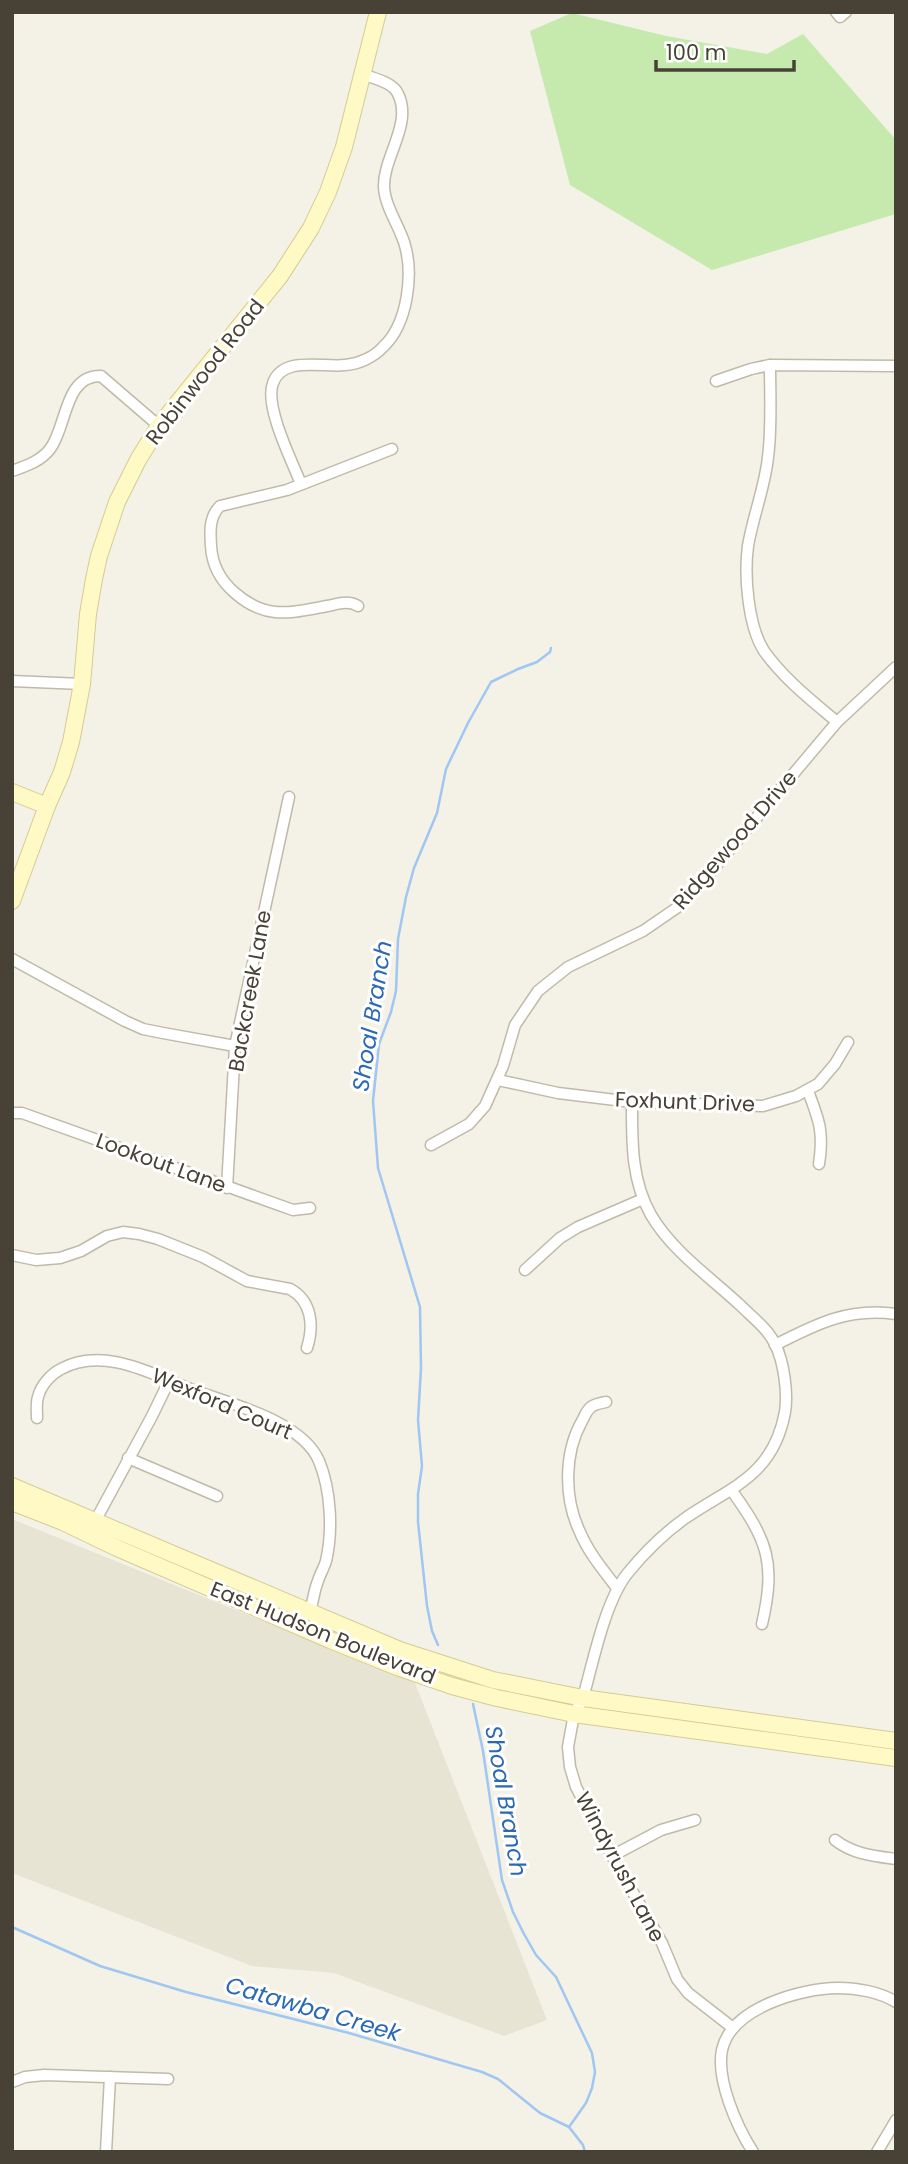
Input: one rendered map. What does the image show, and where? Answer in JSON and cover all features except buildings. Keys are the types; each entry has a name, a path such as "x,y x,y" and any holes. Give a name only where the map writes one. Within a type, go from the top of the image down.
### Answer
{"main road":[{"name":"Robinwood Road","path":"12,901 71,742 82,684 88,614 99,556 114,511 126,482 159,426 280,276 311,228 342,155 377,12"},
{"path":"12,792 47,806"},
{"name":"East Hudson Boulevard","path":"12,1486 92,1527 117,1548 397,1667 452,1686 574,1714 896,1758"},
{"name":"East Hudson Boulevard","path":"12,1502 92,1527 428,1660 512,1685 583,1698 896,1741"},
{"path":"299,1626 310,1612"}],"street":[{"path":"836,12 840,17 846,12"},
{"path":"301,484 273,413 271,394 275,379 293,366 348,365 373,355 386,345 397,328 407,290 407,255 384,185 401,121 401,101 396,89 362,74"},
{"path":"770,365 769,456 746,562 751,616 762,648 777,667 791,683 837,722"},
{"path":"716,382 770,365 896,366"},
{"path":"12,471 38,460 49,451 63,424 71,396 81,383 94,376 101,376 159,426"},
{"path":"358,606 348,602 296,611 262,611 243,600 228,587 215,567 211,547 213,514 220,506 271,495 392,449"},
{"name":"Ridgewood Drive","path":"431,1145 460,1130 478,1116 498,1080 515,1025 538,991 568,967 643,931 678,907 710,873 837,722 896,667"},
{"path":"12,681 82,684"},
{"name":"Backcreek Lane","path":"228,1188 236,1046 289,797"},
{"path":"12,959 143,1029 236,1046"},
{"name":"Foxhunt Drive","path":"498,1080 568,1094 632,1102 752,1107 773,1104 808,1091 827,1074 848,1042"},
{"path":"808,1091 820,1122 822,1142 819,1164"},
{"name":"Windyrush Lane","path":"632,1102 634,1167 643,1199 671,1242 757,1321 775,1345 786,1389 785,1412 780,1429 761,1464 732,1491 661,1536 617,1588 583,1698 574,1714 568,1746 570,1767 585,1805 662,1943 677,1979 688,1993 733,2028"},
{"name":"Lookout Lane","path":"12,1113 22,1113 293,1210 310,1208"},
{"path":"524,1270 560,1238 578,1227 643,1199"},
{"path":"12,1255 36,1260 60,1258 81,1251 107,1236 123,1233 158,1239 203,1257 247,1281 296,1292 305,1301 311,1320 307,1348"},
{"path":"775,1345 839,1316 865,1311 896,1314"},
{"name":"Wexford Court","path":"37,1418 38,1397 45,1383 56,1371 91,1359 116,1362 293,1430 309,1444 319,1461 330,1522 326,1564 317,1582 310,1612"},
{"path":"92,1527 169,1381"},
{"path":"606,1402 587,1411 577,1429 571,1451 568,1487 571,1507 586,1546 617,1588"},
{"path":"128,1458 217,1496"},
{"path":"732,1491 755,1524 767,1556 769,1577 762,1624"},
{"path":"612,1856 661,1830 695,1820"},
{"path":"835,1840 846,1849 896,1859"},
{"path":"753,2152 745,2140 722,2079 722,2048 733,2028 743,2018 762,2007 790,1996 814,1991 839,1988 859,1990 896,2002"},
{"path":"12,2082 25,2077 44,2075 168,2079"},
{"path":"106,2152 110,2077"},
{"path":"877,2152 896,2120"}],"shaded area":[{"path":"12,1519 415,1683 547,2020 504,2036 334,1973 252,1966 12,1873"}],"green space":[{"path":"572,13 666,36 767,54 803,34 896,140 896,214 712,270 570,185 530,31"}],"waterway":[{"name":"Shoal Branch","path":"438,1645 427,1606 418,1522 422,1466 418,1420 420,1307 378,1168 373,1101 379,1044 396,991 398,939 406,897 414,868 437,813 446,769 491,682 537,662 550,652 551,648"},
{"name":"Shoal Branch","path":"473,1704 483,1751 502,1880 524,1934 536,1955 556,1977 592,2053 595,2072 592,2088 586,2103 569,2127"},
{"name":"Catawba Creek","path":"12,1927 100,1966 482,2072 498,2079 540,2113 569,2127 585,2152"}]}
